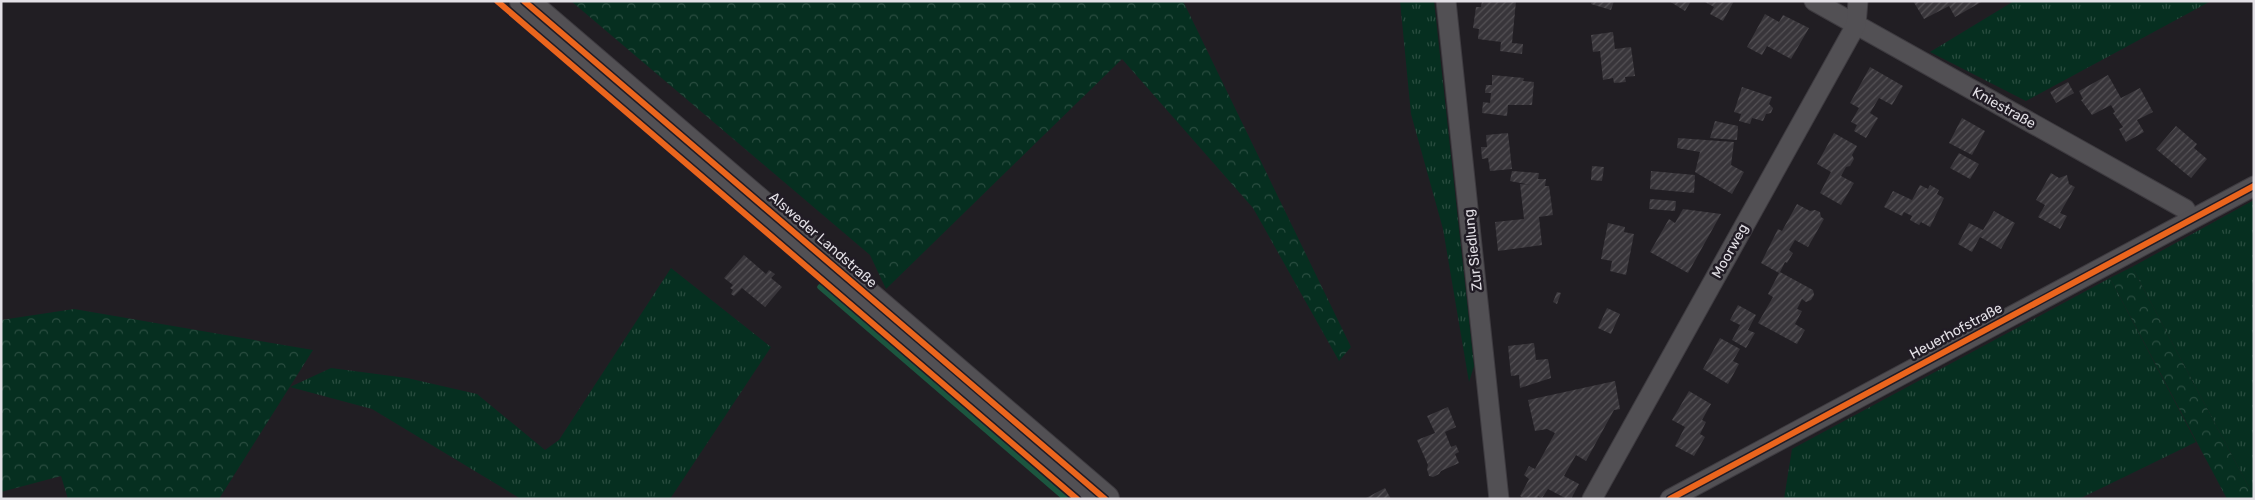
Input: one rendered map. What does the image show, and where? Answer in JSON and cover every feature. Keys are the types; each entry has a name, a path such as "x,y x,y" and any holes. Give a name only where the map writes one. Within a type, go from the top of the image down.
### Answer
{"street":[{"name":"Alsweder Landstraße","path":"524,1 1106,499"},
{"name":"Zur Siedlung","path":"1446,1 1499,499"},
{"name":"Kniestraße","path":"1814,1 2185,210 2190,219"},
{"name":"Moorweg","path":"1592,499 1856,25 1858,1"},
{"name":"Heuerhofstraße","path":"1670,499 2254,186"}],"green space":[{"path":"571,1 1183,1 1351,347 1339,361 1253,208 1122,59 886,289 870,255"},
{"path":"1400,1 1434,1 1474,366 1469,382 1443,229 1411,114"},
{"path":"2014,1 2211,1 2026,101 1930,52"},
{"path":"2254,200 2254,497 2132,267"},
{"path":"2132,267 2254,499 2227,499 2110,278"},
{"path":"671,268 771,347 670,499 521,499 372,409 290,387 331,368 407,378 477,394 545,450 559,440"},
{"path":"2110,278 2196,442 2079,499 1784,499 1792,449"},
{"path":"74,309 313,350 219,499 68,499 61,476 1,492 1,320"}],"building":[{"path":"1482,1 1516,1 1512,43 1523,44 1522,54 1500,51 1501,42 1478,39 1479,29 1473,28 1476,7 1481,7"},
{"path":"1592,1 1614,1 1611,10 1591,4"},
{"path":"1669,1 1691,1 1685,11"},
{"path":"1703,1 1734,1 1723,21 1710,14 1714,7"},
{"path":"1913,1 1983,1 1955,17 1949,6 1924,19"},
{"path":"1765,14 1779,22 1783,15 1809,28 1791,59 1767,46 1762,55 1747,47"},
{"path":"1613,32 1615,49 1631,47 1635,76 1625,77 1626,82 1614,83 1613,78 1603,80 1600,51 1593,52 1591,35"},
{"path":"1870,67 1903,86 1892,105 1879,98 1870,113 1878,118 1866,138 1854,131 1857,125 1851,122 1859,108 1850,103"},
{"path":"1492,75 1524,78 1523,81 1534,82 1532,105 1508,105 1507,116 1482,113 1483,102 1490,103 1491,93 1485,93 1486,85 1492,85"},
{"path":"2108,75 2121,98 2140,88 2153,112 2137,120 2144,132 2126,142 2119,129 2123,127 2113,113 2115,112 2111,105 2092,115 2081,100 2083,99 2079,91"},
{"path":"2068,82 2074,93 2056,103 2050,92"},
{"path":"1742,87 1772,97 1769,104 1773,108 1771,113 1766,114 1763,121 1752,118 1750,124 1739,121 1741,114 1734,112"},
{"path":"1962,118 1985,131 1972,155 1949,143"},
{"path":"1715,121 1738,126 1737,140 1710,138"},
{"path":"2176,126 2197,144 2194,148 2207,159 2191,178 2156,149"},
{"path":"1508,133 1512,169 1490,171 1488,158 1482,159 1481,147 1487,147 1486,135"},
{"path":"1834,133 1857,146 1852,155 1854,159 1841,176 1854,183 1841,205 1820,193 1831,172 1817,164"},
{"path":"1678,138 1734,142 1731,165 1744,172 1732,194 1695,172 1700,152 1677,148"},
{"path":"1959,153 1979,164 1970,179 1950,168"},
{"path":"1592,166 1604,167 1602,181 1591,180"},
{"path":"1512,171 1539,173 1538,179 1546,179 1545,186 1549,186 1553,215 1539,217 1542,245 1498,251 1495,222 1524,219 1520,184 1531,185 1510,181"},
{"path":"1651,171 1695,175 1694,193 1650,189"},
{"path":"2051,173 2059,178 2067,175 2069,184 2075,187 2060,213 2067,216 2060,229 2038,217 2045,205 2036,200"},
{"path":"1920,185 1928,189 1930,185 1939,190 1937,194 1944,198 1930,227 1921,222 1919,225 1910,220 1912,216 1904,212 1902,216 1884,207 1893,191 1912,200"},
{"path":"1650,199 1676,201 1675,211 1649,209"},
{"path":"1797,204 1810,211 1820,212 1821,217 1824,219 1808,247 1795,240 1789,250 1793,253 1787,263 1785,262 1780,272 1813,290 1814,295 1811,300 1806,302 1802,299 1797,309 1802,311 1795,324 1805,330 1797,344 1758,323 1773,297 1768,294 1779,273 1761,263 1778,229 1782,231"},
{"path":"1683,209 1721,214 1688,273 1650,252 1669,219 1675,223"},
{"path":"1994,211 2015,223 2001,249 1980,237 1972,252 1958,244 1969,223 1983,230"},
{"path":"1608,223 1625,227 1624,232 1634,234 1626,275 1610,271 1612,261 1601,259"},
{"path":"744,255 766,274 769,270 775,274 771,278 782,287 765,307 742,288 734,296 731,294 733,290 730,288 733,285 724,278"},
{"path":"1557,292 1561,293 1557,304 1553,302"},
{"path":"1738,305 1756,315 1748,330 1755,333 1746,348 1732,340 1740,325 1730,320"},
{"path":"1607,308 1620,314 1611,334 1598,328"},
{"path":"1720,338 1740,349 1733,361 1739,364 1728,384 1703,369"},
{"path":"1534,343 1536,360 1548,359 1551,378 1520,388 1519,375 1511,376 1508,346"},
{"path":"1615,381 1620,409 1614,410 1586,461 1576,455 1564,476 1579,484 1571,499 1567,499 1548,489 1542,498 1538,496 1537,499 1525,499 1520,496 1529,479 1524,475 1529,466 1535,469 1555,433 1547,429 1535,431 1528,400"},
{"path":"1689,391 1711,404 1702,420 1706,422 1700,434 1705,437 1694,456 1675,446 1685,427 1672,420"},
{"path":"1448,407 1456,427 1445,432 1451,447 1456,445 1459,452 1455,454 1459,463 1433,477 1429,476 1428,465 1417,440 1435,433 1427,416"},
{"path":"1385,488 1391,499 1364,499"}],"waterway":[{"path":"820,287 1066,499"}],"cycle path":[{"path":"497,1 1077,499"},
{"path":"524,1 1105,499"},
{"path":"1670,499 2254,186"}]}
